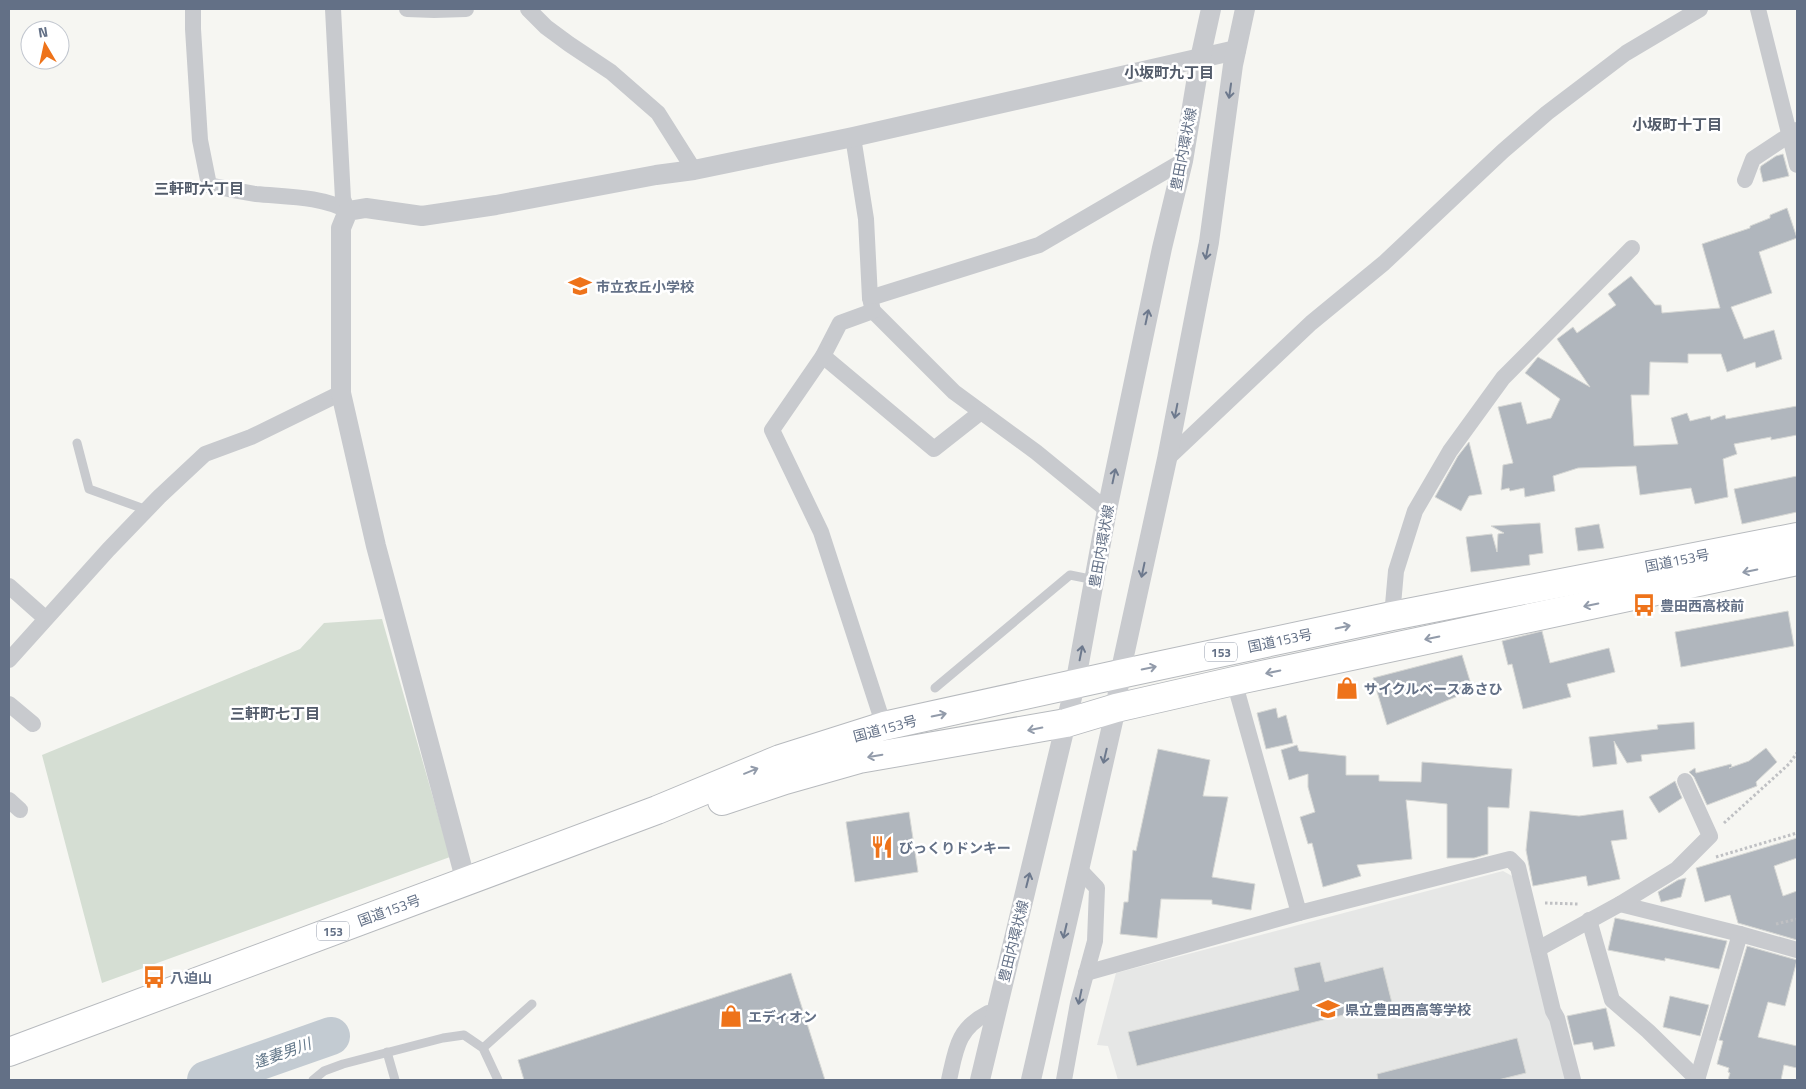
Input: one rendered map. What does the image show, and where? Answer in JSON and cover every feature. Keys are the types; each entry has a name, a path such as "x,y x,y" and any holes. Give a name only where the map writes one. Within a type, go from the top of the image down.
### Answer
{"highway":[{"name":"国道153号","path":"9,1052 657,810 780,760 884,726 1392,616 1797,537"},
{"name":"国道153号","path":"657,810 700,808 785,780 859,759 1066,722 1234,680 1797,561"}],"street":[{"path":"193,9 200,140 209,185 254,194 290,196 336,205 348,212 366,208 422,216 496,206 656,175 694,170 853,137 1236,50"},
{"path":"333,9 343,199 348,212 340,228 341,393 376,546 466,882"},
{"path":"407,9 466,9"},
{"path":"528,9 546,27 568,44 611,72 658,114 694,170"},
{"name":"豊田内環状線","path":"980,1080 1075,685 1107,510 1182,161 1211,9"},
{"path":"1031,1080 1116,708 1120,674 1166,459 1209,242 1236,50 1245,9"},
{"path":"1166,459 1311,323 1384,263 1503,151 1547,113 1626,53 1700,9"},
{"path":"1758,9 1794,133 1797,165"},
{"path":"1745,180 1753,159 1794,133"},
{"path":"853,137 866,219 872,304 954,392 1036,452 1107,510"},
{"path":"884,726 822,532 772,430 823,356 840,323 872,304 1039,245 1182,161"},
{"path":"1392,616 1396,571 1414,511 1450,451 1503,378 1632,248"},
{"path":"823,356 934,449 981,412"},
{"path":"9,660 45,618 147,510 205,454 251,437 341,393"},
{"path":"9,586 45,618"},
{"path":"1234,680 1299,913"},
{"path":"9,704 33,724"},
{"path":"1538,949 1620,904 1678,869 1710,836 1684,781"},
{"path":"1086,973 1299,913 1510,859 1518,867 1553,1011 1557,1018 1573,1080"},
{"path":"1064,1080 1094,941 1097,888 1080,869"},
{"path":"1620,904 1797,950"},
{"path":"1589,920 1612,1000 1648,1031 1698,1080 1740,934"},
{"path":"949,1080 961,1034 977,1018 988,1013 995,1015"}],"lane":[{"path":"77,443 89,488 147,510"},
{"path":"936,688 1070,575 1095,580"},
{"path":"483,1048 532,1004"},
{"path":"313,1080 324,1071 387,1052 443,1038 464,1035 483,1048 498,1080"},
{"path":"387,1052 395,1080"}],"path":[{"path":"1710,836 1789,764 1797,753"},
{"path":"1714,858 1797,833"},
{"path":"1526,903 1582,904"}],"shaded area":[{"path":"382,619 450,857 102,983 42,755 300,649 324,623"},
{"name":"県立豊田西高等学校","path":"1503,871 1514,877 1568,1080 1118,1080 1108,1046 1097,1045 1116,973"}],"building":[{"path":"1783,154 1789,176 1763,182 1761,166 1776,156"},
{"path":"1787,208 1797,238 1759,252 1772,293 1731,307 1744,339 1774,330 1782,359 1756,368 1755,362 1727,372 1721,354 1688,354 1688,363 1650,362 1649,395 1631,395 1634,446 1678,444 1671,418 1687,413 1690,421 1710,416 1711,420 1725,415 1726,419 1797,406 1797,435 1771,440 1771,437 1734,444 1737,454 1723,459 1728,497 1695,504 1691,488 1640,495 1636,466 1578,468 1553,476 1555,491 1525,497 1524,488 1510,491 1509,488 1501,490 1503,465 1513,463 1498,407 1521,402 1527,424 1551,418 1560,399 1525,373 1538,357 1590,387 1557,339 1573,327 1577,333 1616,305 1608,294 1631,276 1655,305 1661,305 1662,313 1720,308 1702,244 1750,228 1750,226 1770,218 1770,215"},
{"path":"1469,442 1482,494 1469,496 1461,511 1435,497 1458,456"},
{"path":"1797,476 1797,512 1742,524 1734,489"},
{"path":"1540,523 1543,553 1529,555 1530,565 1471,572 1466,537 1492,534 1497,552 1498,534 1504,533 1491,526"},
{"path":"1599,524 1604,548 1578,551 1575,528"},
{"path":"1788,611 1794,646 1681,667 1675,632"},
{"path":"1542,631 1550,663 1609,648 1615,672 1567,684 1571,697 1523,709 1512,664 1508,665 1502,641"},
{"path":"1462,655 1470,681 1463,694 1387,725 1373,678"},
{"path":"1276,708 1278,718 1286,715 1293,743 1266,749 1257,713"},
{"path":"1694,722 1695,749 1641,755 1642,761 1627,763 1614,741 1617,764 1593,767 1589,737 1658,729 1657,725"},
{"path":"1297,745 1299,751 1346,756 1346,775 1379,775 1379,781 1421,782 1422,762 1512,769 1509,808 1488,807 1488,854 1474,858 1447,858 1447,804 1406,800 1412,859 1357,865 1361,876 1323,887 1312,843 1308,844 1300,817 1315,812 1308,787 1308,774 1289,780 1281,750"},
{"path":"1766,748 1777,762 1756,782 1757,786 1707,805 1694,777 1689,772 1695,768 1696,773 1731,764 1732,767 1749,761"},
{"path":"1158,749 1210,760 1203,796 1228,797 1212,877 1255,884 1251,910 1212,904 1212,900 1161,899 1157,938 1120,934 1124,902 1128,902 1133,850 1136,851"},
{"path":"1675,781 1682,798 1659,813 1649,797"},
{"path":"1623,810 1627,839 1611,841 1620,879 1588,886 1586,876 1533,886 1526,850 1530,811 1579,816"},
{"name":"びっくりドンキー","path":"909,812 918,872 855,882 846,822"},
{"path":"1797,838 1797,858 1774,866 1783,896 1797,891 1797,940 1738,923 1730,895 1705,902 1696,868"},
{"path":"1686,878 1681,897 1661,902 1658,892 1678,880"},
{"path":"1615,918 1727,941 1719,969 1665,958 1665,961 1608,950"},
{"path":"1747,946 1797,960 1785,1006 1768,1002 1758,1037 1797,1046 1797,1068 1784,1065 1781,1080 1728,1080 1729,1068 1717,1064 1723,1041 1719,1040"},
{"path":"1320,962 1325,982 1383,967 1392,1003 1137,1066 1128,1032 1299,990 1294,968"},
{"name":"エディオン","path":"791,973 825,1080 524,1080 518,1060"},
{"path":"1670,996 1709,1005 1700,1036 1663,1027"},
{"path":"1606,1008 1615,1046 1594,1050 1592,1042 1574,1045 1567,1016"},
{"path":"1517,1038 1526,1073 1498,1080 1378,1080 1377,1074"}],"waterway":[{"name":"逢妻男川","path":"206,1080 331,1036"}],"place":[{"name":"市立衣丘小学校","path":"580,286"},
{"name":"豊田西高校前","path":"1644,605"},
{"name":"サイクルベースあさひ","path":"1347,688"},
{"name":"びっくりドンキー","path":"882,847"},
{"name":"八迫山","path":"154,977"},
{"name":"県立豊田西高等学校","path":"1328,1009"},
{"name":"エディオン","path":"731,1016"}],"district":[{"name":"小坂町九丁目","path":"1169,72"},
{"name":"小坂町十丁目","path":"1677,124"},
{"name":"三軒町六丁目","path":"199,188"},
{"name":"三軒町七丁目","path":"275,713"}]}
